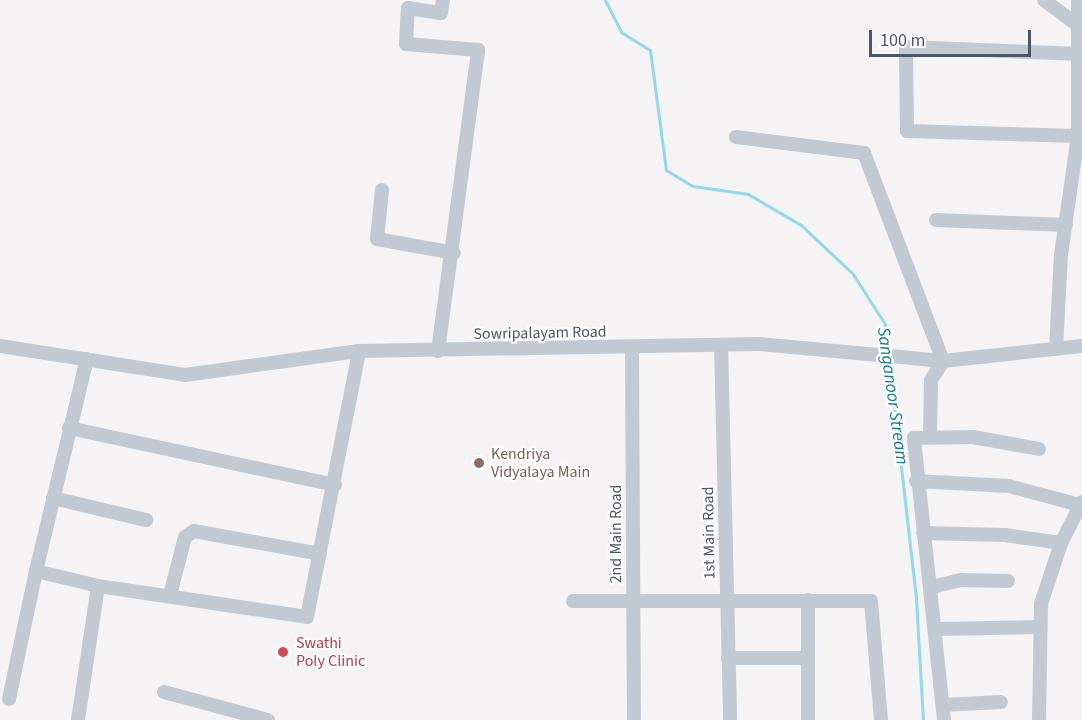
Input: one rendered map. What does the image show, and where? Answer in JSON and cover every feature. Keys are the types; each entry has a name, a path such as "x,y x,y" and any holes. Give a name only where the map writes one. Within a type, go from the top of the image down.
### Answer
{"street":[{"path":"438,351 454,253 478,50 406,44 408,8 441,13 444,0"},
{"path":"1044,0 1079,26"},
{"path":"1056,349 1066,225 1077,185 1081,54 1078,0"},
{"path":"1078,136 907,130 906,47 1081,54"},
{"path":"735,137 864,153 943,361 931,380 930,435"},
{"path":"382,190 377,239 454,253"},
{"path":"936,220 1066,225"},
{"name":"Sowripalayam Road","path":"0,346 185,375 359,351 721,345 909,361 943,361 1082,346"},
{"name":"1st Main Road","path":"721,345 730,720"},
{"name":"2nd Main Road","path":"632,347 634,720"},
{"path":"36,571 98,586 307,617 335,485 359,351"},
{"path":"9,699 36,571 87,359"},
{"path":"69,428 335,485"},
{"path":"944,720 938,629 916,481 914,438 930,435 1003,440 1039,449"},
{"path":"916,481 1009,486 1081,503 1077,521 1061,543 1047,579 1039,627 1039,720"},
{"path":"53,498 146,520"},
{"path":"170,595 184,537 194,531 320,554"},
{"path":"923,533 995,534 1061,543"},
{"path":"932,587 961,580 1008,581"},
{"path":"78,720 98,586"},
{"path":"573,601 633,602 727,598 871,601 881,720"},
{"path":"808,600 808,720"},
{"path":"938,629 1039,627"},
{"path":"728,658 808,658"},
{"path":"164,692 268,720"},
{"path":"943,705 1001,702"}],"waterway":[{"name":"Sanganoor Stream","path":"605,0 621,32 650,50 666,170 693,186 748,194 801,225 853,274 885,324 888,351"},
{"name":"Sanganoor Stream","path":"889,361 916,599 923,720"}],"place":[{"name":"Kendriya Vidyalaya Main","path":"479,463"},
{"name":"Swathi Poly Clinic","path":"283,652"}]}
